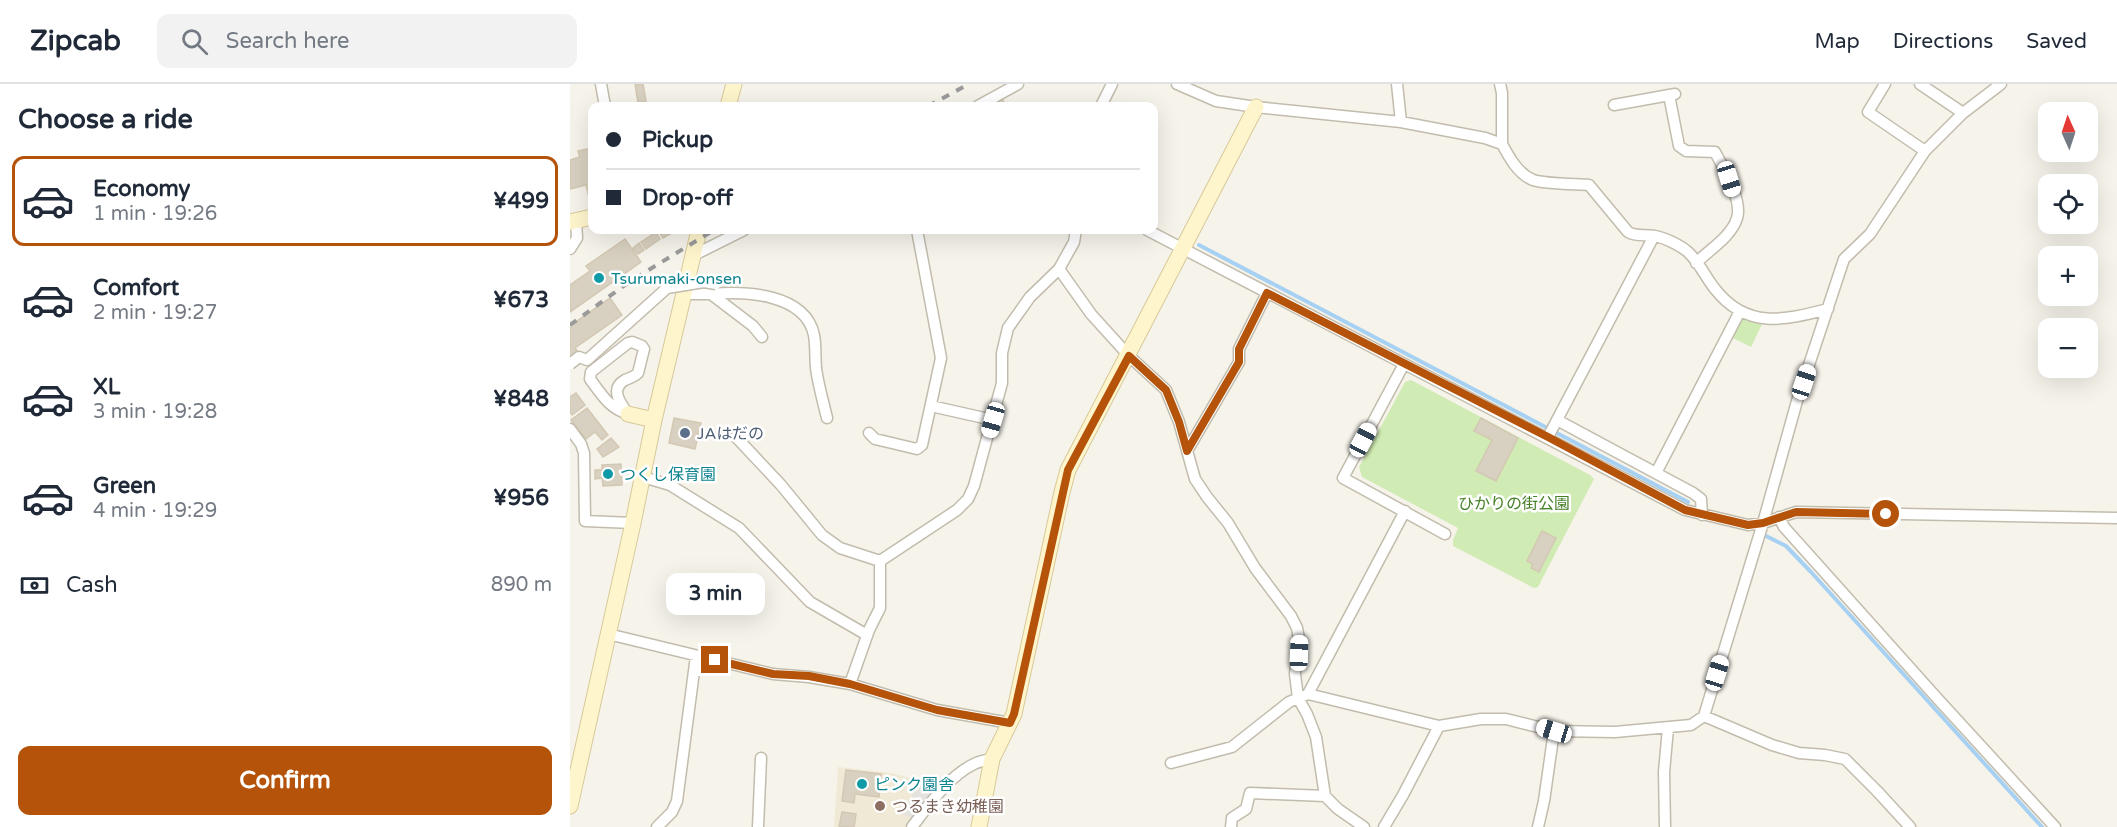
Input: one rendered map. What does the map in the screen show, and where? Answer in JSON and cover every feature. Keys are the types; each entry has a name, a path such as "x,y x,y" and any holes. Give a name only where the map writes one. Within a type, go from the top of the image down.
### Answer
{"street":[{"path":"601,84 604,102"},
{"path":"729,102 734,84"},
{"path":"985,102 1018,84"},
{"path":"1103,102 1112,84"},
{"path":"1177,84 1216,101 1401,122 1485,138 1502,144"},
{"path":"1397,84 1401,122"},
{"path":"1500,84 1502,144 1509,158 1533,180 1590,185 1628,232 1634,236 1661,238 1687,252 1716,291 1739,313 1769,319 1796,317 1828,309"},
{"path":"1885,84 1868,112 1925,151"},
{"path":"1920,84 1963,113"},
{"path":"1171,763 1232,747 1289,702 1303,696 1440,726 1481,719 1506,719 1554,731 1616,732 1691,725 1704,716 1763,523 1797,401 1844,259 1870,234 1925,151 1963,113 2001,84"},
{"path":"1614,105 1672,94 1678,147 1686,152 1715,152 1729,179 1738,208 1738,217 1733,226 1696,263"},
{"path":"979,827 992,759 1014,714 1068,470 1256,107"},
{"path":"570,249 577,238 573,221 588,218"},
{"path":"570,806 654,420 698,234"},
{"path":"694,255 736,234"},
{"path":"869,433 875,439 917,449 922,445 941,358 918,234"},
{"path":"880,561 957,510 968,499 1002,383 1002,353 1008,328 1030,297 1059,269 1074,242 1075,234"},
{"path":"1154,234 1685,510 1748,525 1763,523 1796,512 2117,518"},
{"path":"1548,437 1654,236"},
{"path":"1059,269 1091,314 1129,356 1166,390 1179,422 1194,479 1228,523 1255,568 1282,602 1297,628 1299,653 1295,674 1316,737 1325,796 1338,809 1364,827"},
{"path":"578,356 587,360 659,300 667,288 704,282 714,289 762,337"},
{"path":"685,294 714,289 750,293 779,299 794,307 803,315 814,334 816,368 827,418"},
{"path":"1187,451 1239,362 1239,349 1267,293"},
{"path":"1656,473 1739,313"},
{"path":"628,414 618,400 618,387 621,382 638,373 644,350 637,343 628,343 591,372 590,380 610,406 617,411 628,414 654,420"},
{"path":"1404,364 1343,478 1445,534"},
{"path":"600,393 618,387"},
{"path":"931,406 993,420"},
{"path":"1557,420 1701,499 1702,515"},
{"path":"570,429 581,444 584,453 585,521 633,523"},
{"path":"736,437 781,485 822,536 840,548 880,561"},
{"path":"643,477 670,485 739,528 810,602 867,635"},
{"path":"1303,696 1405,511"},
{"path":"1779,517 1784,527 2055,827"},
{"path":"850,684 867,635 880,608 880,561"},
{"path":"608,634 773,674 809,676 850,684 937,710 1010,723"},
{"path":"657,827 672,812 677,801 696,656"},
{"path":"1704,716 1772,745 1799,753 1845,759 1864,776 1910,827"},
{"path":"1384,827 1440,726"},
{"path":"1665,827 1664,772 1668,728"},
{"path":"1538,827 1554,731"},
{"path":"758,827 761,758"},
{"path":"912,827 935,797 963,771 975,764 992,759"},
{"path":"1231,827 1232,818 1246,809 1250,794 1325,796"}],"shaded area":[{"name":"つるまき幼稚園","path":"838,767 892,773 932,784 933,793 907,827 834,827"},
{"path":"921,781 932,784 933,793 914,818 901,814"}],"green space":[{"path":"1747,318 1763,322 1751,347 1731,337 1740,320"},
{"name":"ひかりの街公園","path":"1411,380 1594,479 1538,587 1534,588 1453,546 1458,528 1362,477 1359,467 1405,382"}],"building":[{"path":"635,84 643,84 646,101 638,102"},
{"path":"588,149 588,193 586,185 570,189 570,160 580,157 578,151"},
{"path":"653,234 657,234 660,239 646,249 641,242"},
{"name":"Tsurumaki-onsen","path":"625,239 641,262 570,312 570,285 590,271 586,266"},
{"path":"639,243 644,250 638,254 633,248"},
{"name":"Tsurumaki-onsen","path":"610,298 622,315 575,348 578,352 570,357 570,326"},
{"path":"576,393 585,405 572,415 570,397"},
{"path":"587,408 608,435 602,440 595,432 586,439 571,420"},
{"name":"JAはだの","path":"674,418 701,423 695,449 669,443"},
{"path":"1481,418 1518,438 1496,481 1476,471 1492,440 1474,431"},
{"path":"611,438 619,447 603,457 597,449"},
{"name":"つくし保育園","path":"621,464 622,485 603,486 602,478 595,479 595,470 602,470 602,465"},
{"path":"1542,531 1556,538 1539,572 1531,568 1533,564 1527,561"},
{"name":"ピンク園舎","path":"846,770 881,774 879,797 855,794 854,803 842,801"},
{"path":"842,812 856,814 854,827 839,827"}],"waterway":[{"path":"1199,245 1688,502"},
{"path":"1766,536 1786,546 1811,572 2042,827"}],"railway":[{"path":"935,102 969,84"},
{"path":"570,325 629,282 707,234"}],"place":[{"name":"Tsurumaki-onsen","path":"599,278"},
{"name":"JAはだの","path":"685,433"},
{"name":"つくし保育園","path":"608,474"},
{"name":"ピンク園舎","path":"862,784"},
{"name":"つるまき幼稚園","path":"880,806"}],"route":[{"path":"715,660 773,674 809,676 850,684 937,710 1010,723 1014,714 1068,470 1129,356 1166,390 1179,422 1187,451 1239,362 1239,349 1267,293 1685,510 1748,525 1763,523 1796,512 1886,514"}]}
